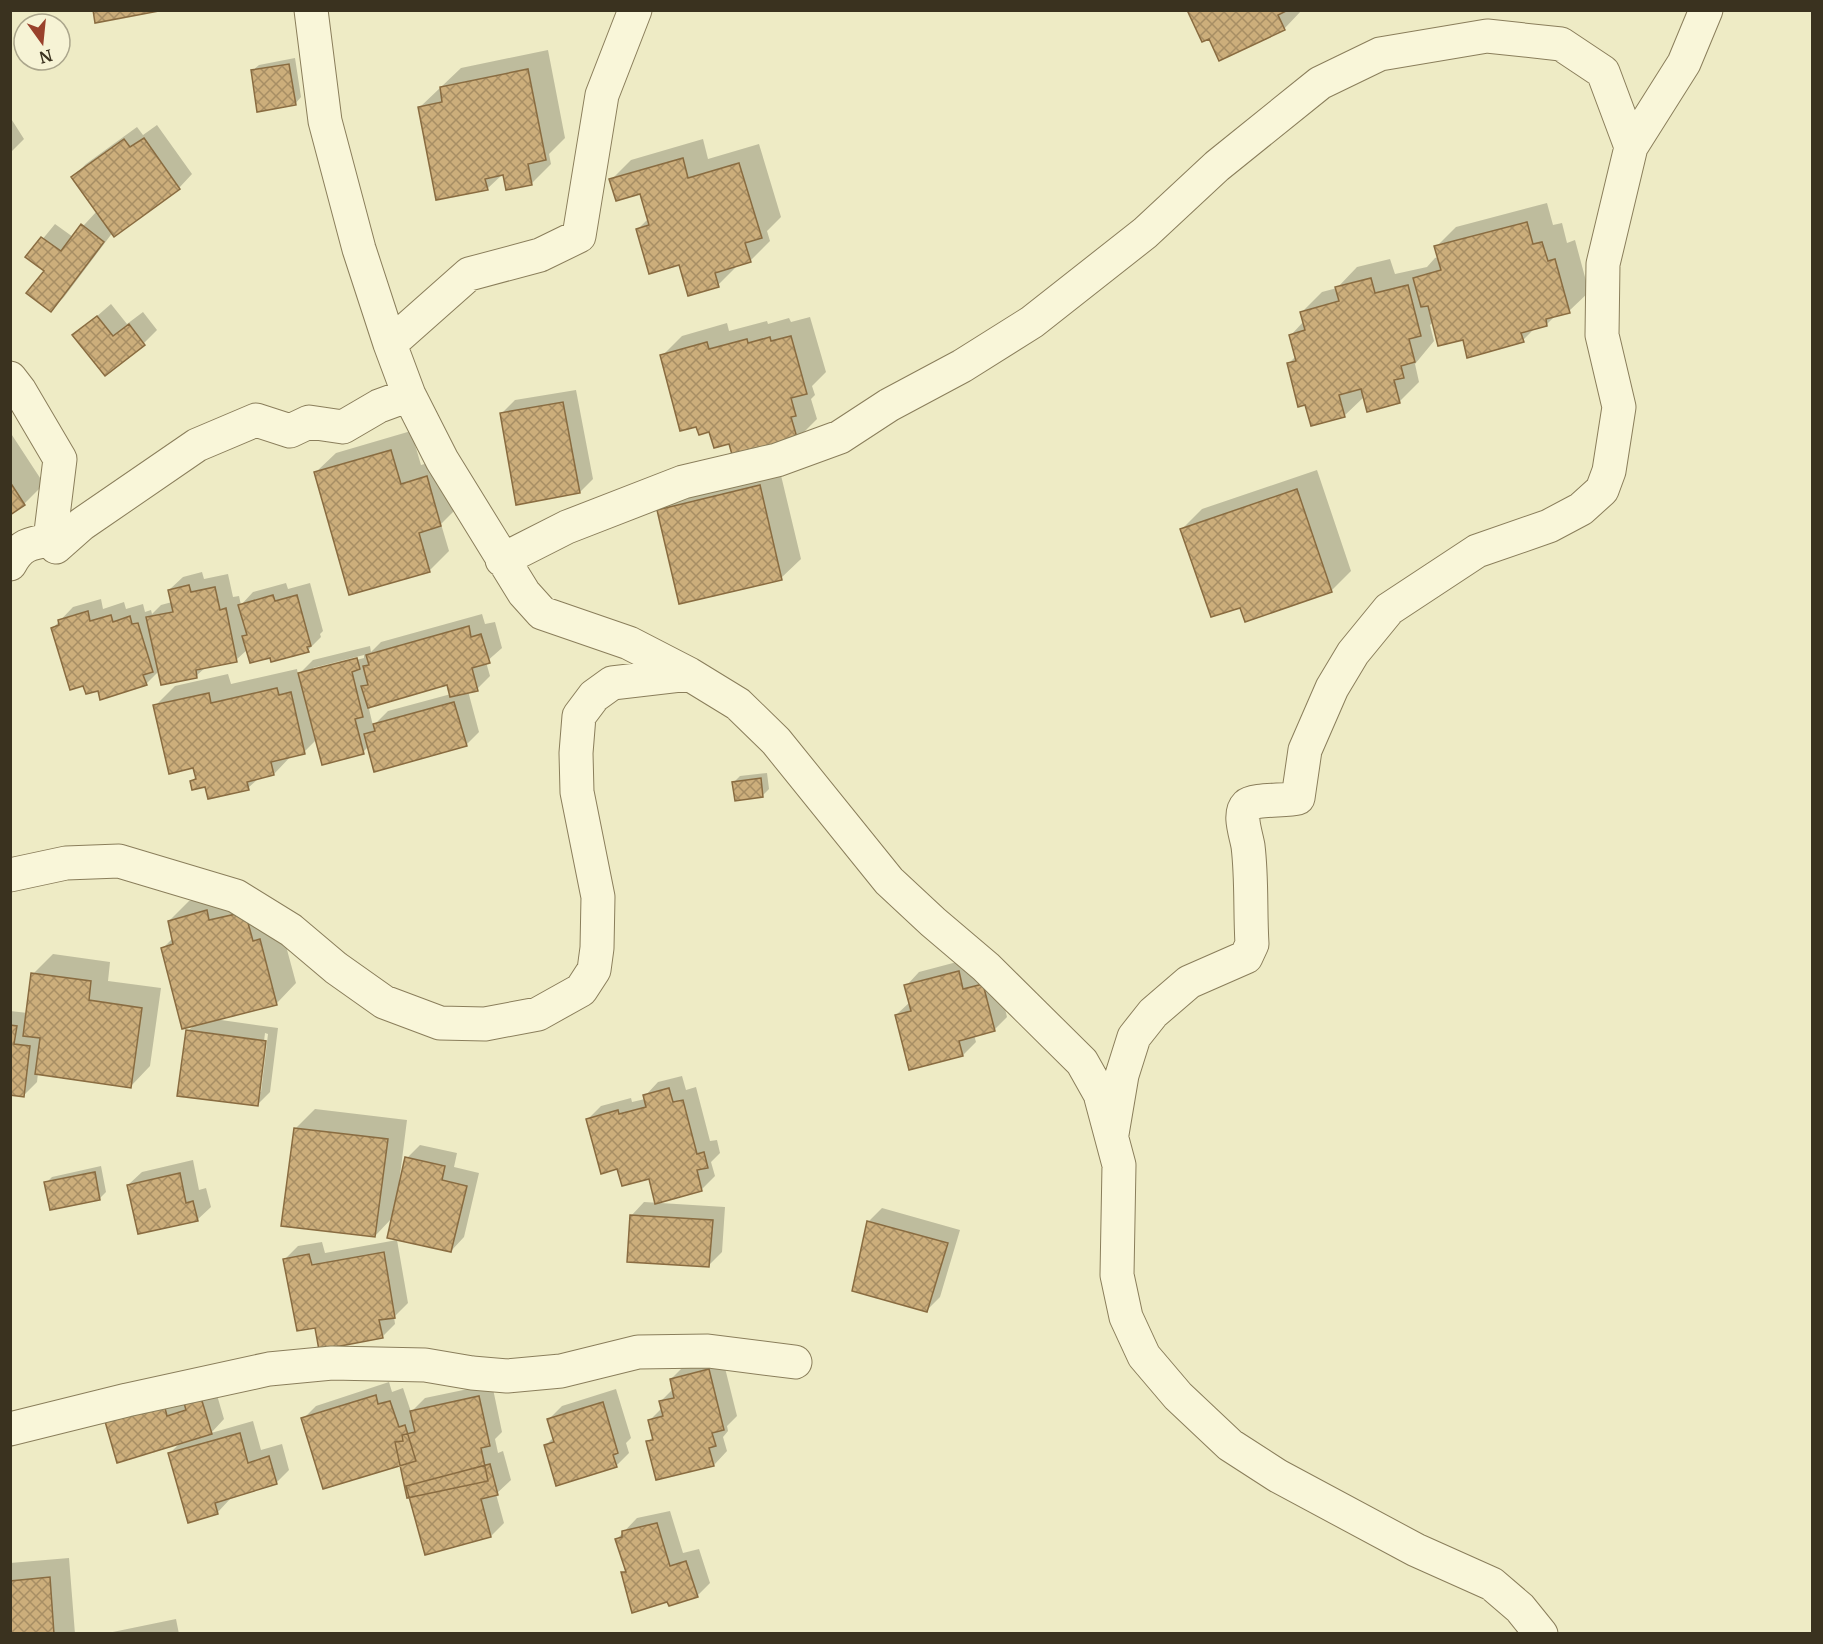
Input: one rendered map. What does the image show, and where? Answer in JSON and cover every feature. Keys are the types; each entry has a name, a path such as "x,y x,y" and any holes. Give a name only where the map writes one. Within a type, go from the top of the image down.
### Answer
{"street":[{"path":"311,10 325,121 359,249 390,344 409,395 442,460 524,593 542,613 629,643 689,674 738,704 776,741 889,881 986,967 1082,1062 1100,1094 1119,1165 1117,1275 1126,1317 1144,1356 1171,1388 1230,1445 1278,1476 1348,1514 1416,1550 1492,1584 1520,1608 1541,1634"},
{"path":"390,344 469,274 540,255 579,236 602,95 635,10"},
{"path":"1112,1134 1122,1075 1134,1038 1154,1013 1189,982 1246,957 1250,950 1252,944 1248,847 1243,814 1246,805 1253,801 1286,801 1298,798 1305,750 1332,688 1353,653 1389,609 1477,551 1549,526 1581,509 1602,490 1609,471 1618,407 1602,335 1603,264 1631,147 1684,63 1706,10"},
{"path":"502,560 567,527 683,482 777,460 840,436 889,405 962,366 1032,322 1145,233 1217,166 1320,82 1380,54 1487,36 1561,44 1603,72 1631,147"},
{"path":"10,378 60,459 50,540 56,547 82,524 197,445 256,420 290,431 309,422 343,427 380,406 409,395"},
{"path":"10,564 16,552 32,542 50,540"},
{"path":"10,875 66,863 119,861 236,896 291,930 336,968 384,1002 440,1023 485,1024 538,1014 581,990 594,970 598,897 577,792 576,753 579,716 594,696 612,683 689,674"},
{"path":"10,1429 127,1400 269,1369 332,1363 425,1365 507,1376 561,1371 638,1352 708,1351 795,1362"}],"building":[{"path":"93,10 164,10 95,23"},
{"path":"1187,10 1288,10 1278,15 1285,30 1219,61 1209,39 1202,42"},
{"path":"289,64 296,105 257,112 251,70"},
{"path":"528,69 546,160 528,164 532,185 506,190 503,175 485,179 488,190 436,200 418,107 442,102 440,87"},
{"path":"144,138 180,189 114,237 71,177 124,139 130,147"},
{"path":"683,158 688,178 739,163 762,238 745,243 751,262 715,273 719,287 688,296 679,265 649,274 636,229 649,225 640,194 616,201 609,179"},
{"path":"1527,222 1533,244 1542,242 1548,261 1555,259 1570,313 1546,319 1547,326 1521,333 1524,342 1467,358 1463,340 1438,346 1428,306 1421,307 1413,278 1441,270 1434,246"},
{"path":"81,224 104,242 51,312 26,293 44,271 25,257 41,237 61,251"},
{"path":"1371,278 1375,293 1408,285 1421,336 1409,339 1415,362 1401,366 1404,378 1394,380 1400,403 1367,412 1361,389 1339,395 1345,417 1311,426 1305,405 1298,407 1287,363 1296,361 1289,335 1305,330 1300,312 1339,301 1335,287"},
{"path":"97,316 113,336 129,324 145,345 105,376 72,335"},
{"path":"791,336 807,394 791,398 796,416 791,417 798,441 733,458 729,444 714,448 709,432 699,435 696,427 680,431 660,355 707,342 709,349 747,339 748,343 770,337 771,341"},
{"path":"563,402 580,493 516,505 500,413"},
{"path":"391,450 401,484 427,476 441,526 419,533 430,572 349,595 314,472"},
{"path":"10,482 25,505 10,515"},
{"path":"760,485 782,580 679,604 657,510"},
{"path":"1297,489 1332,592 1245,622 1240,608 1211,617 1180,529"},
{"path":"189,585 191,592 215,587 220,610 226,608 237,662 196,670 197,678 161,685 146,617 173,612 168,590"},
{"path":"273,595 275,601 297,595 311,646 307,647 309,652 271,662 270,658 250,663 242,636 247,635 238,605"},
{"path":"88,611 90,621 111,615 113,622 130,616 132,624 138,623 153,672 143,675 147,685 100,700 98,691 86,694 83,686 70,690 51,628 59,625 58,620"},
{"path":"469,626 471,637 481,634 490,663 472,668 478,691 450,697 447,685 368,708 361,686 368,685 363,666 369,665 366,655"},
{"path":"357,658 360,669 352,672 363,717 355,719 364,754 322,765 298,673"},
{"path":"277,688 279,695 291,692 305,754 271,762 274,775 247,782 249,790 208,799 205,787 192,790 190,781 196,779 193,768 169,774 153,705 209,693 211,703"},
{"path":"454,702 467,746 374,772 364,734 375,731 373,724"},
{"path":"761,778 763,797 735,801 732,782"},
{"path":"207,910 209,920 245,912 253,941 260,939 277,1005 182,1029 161,948 173,944 168,921"},
{"path":"959,971 963,989 983,984 995,1031 959,1041 963,1056 909,1070 895,1015 911,1011 904,985"},
{"path":"31,973 91,981 89,1000 142,1008 131,1088 35,1074 40,1038 23,1036"},
{"path":"10,1025 17,1026 14,1044 30,1046 24,1097 10,1095"},
{"path":"186,1030 266,1041 258,1106 177,1096"},
{"path":"669,1088 673,1102 683,1100 697,1154 704,1152 708,1168 697,1170 702,1191 655,1204 649,1179 622,1186 617,1169 601,1174 586,1119 618,1110 619,1114 646,1107 643,1095"},
{"path":"294,1128 388,1139 375,1237 281,1226"},
{"path":"405,1157 445,1166 442,1180 467,1186 451,1252 387,1238"},
{"path":"95,1172 100,1200 50,1210 44,1182"},
{"path":"180,1173 186,1203 193,1201 198,1221 138,1234 127,1185"},
{"path":"630,1215 713,1220 709,1267 627,1262"},
{"path":"867,1221 948,1243 927,1312 852,1291"},
{"path":"384,1252 395,1318 379,1320 383,1338 319,1350 315,1328 297,1331 283,1259 309,1254 312,1265"},
{"path":"709,1369 724,1430 712,1433 716,1446 709,1448 714,1466 656,1480 646,1441 653,1440 648,1420 663,1416 659,1401 674,1398 670,1379"},
{"path":"199,1391 212,1434 117,1463 104,1418 163,1400 167,1416 186,1410 182,1396"},
{"path":"376,1395 378,1404 390,1401 399,1427 405,1425 416,1461 323,1489 301,1418"},
{"path":"479,1396 490,1446 481,1448 488,1481 407,1498 395,1442 403,1441 402,1435 415,1432 410,1411"},
{"path":"603,1402 618,1453 613,1455 617,1467 556,1486 544,1445 554,1442 547,1419"},
{"path":"240,1433 248,1463 269,1456 277,1484 215,1503 218,1514 188,1523 168,1453"},
{"path":"490,1464 498,1495 481,1499 491,1537 425,1555 406,1486"},
{"path":"657,1523 670,1566 686,1561 698,1597 669,1606 667,1602 632,1613 621,1572 626,1572 615,1539 622,1537 622,1531"},
{"path":"50,1577 54,1634 10,1634 10,1581"}]}
